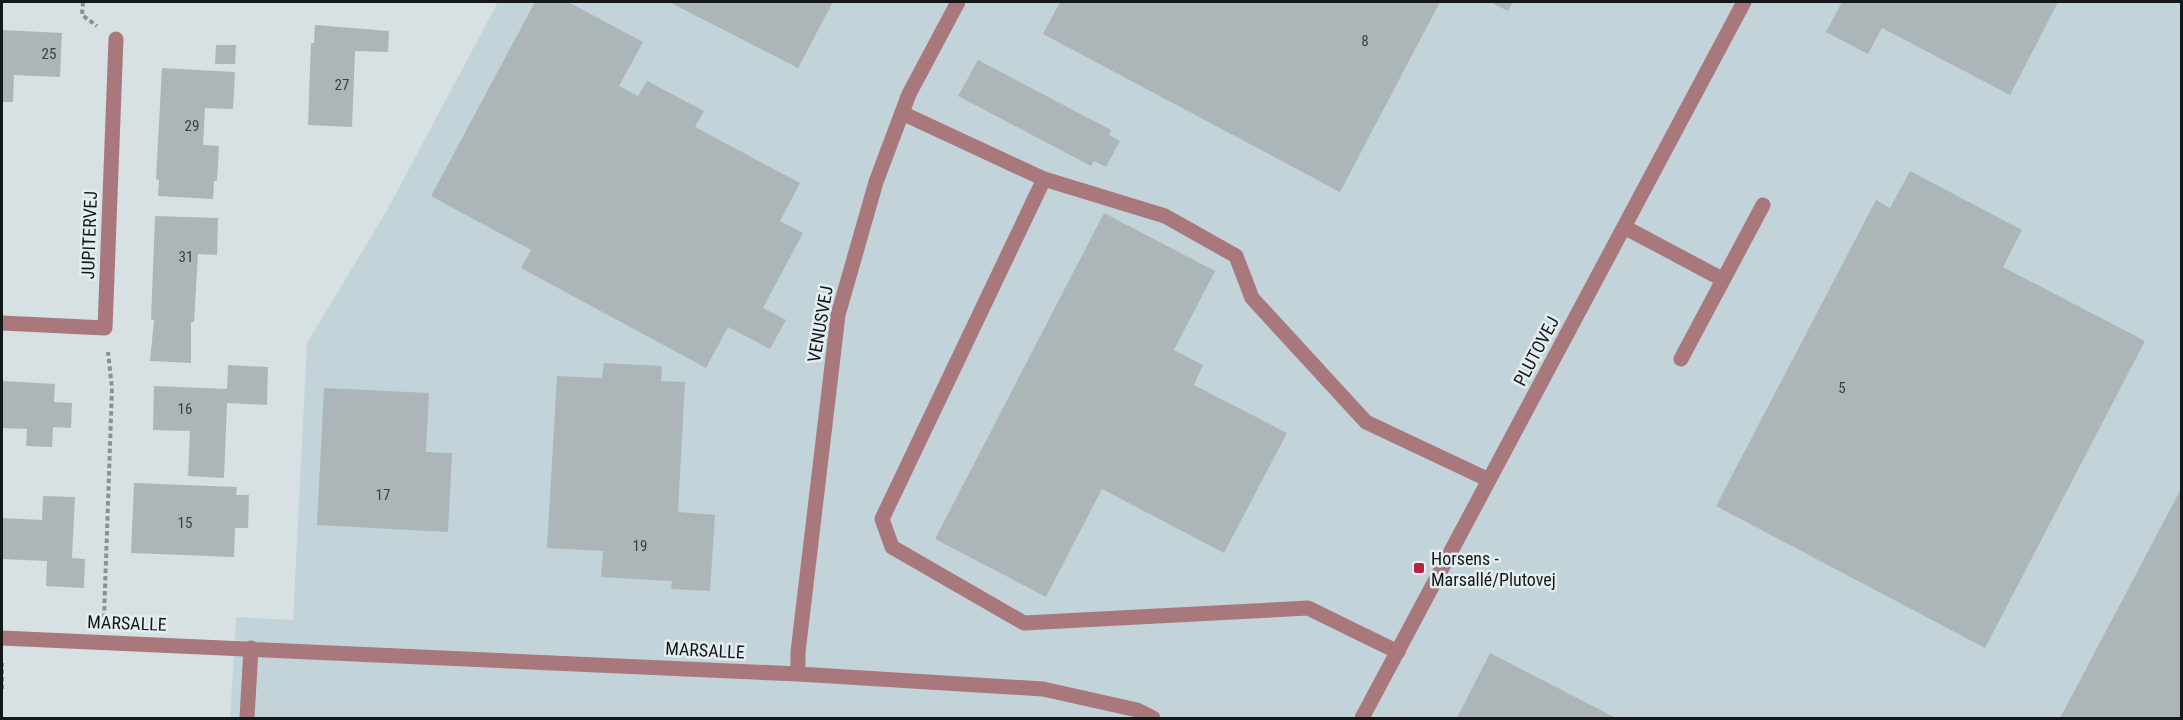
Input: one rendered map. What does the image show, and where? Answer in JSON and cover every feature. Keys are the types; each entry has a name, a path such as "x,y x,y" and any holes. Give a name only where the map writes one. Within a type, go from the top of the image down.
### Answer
{"street":[{"name":"VENUSVEJ","path":"798,674 798,652 838,315 876,182 902,112 909,94 958,2"},
{"name":"PLUTOVEJ","path":"1362,718 1744,2"},
{"name":"JUPITERVEJ","path":"105,328 116,39"},
{"path":"902,112 1044,179 1165,216 1236,256 1252,298 1366,422 1489,480"},
{"path":"1044,179 882,519 892,547 1024,623 1308,609 1398,652"},
{"path":"1681,359 1762,205"},
{"path":"1624,227 1722,279"},
{"path":"2,323 105,328"},
{"name":"MARSALLE","path":"2,638 798,674 1043,689 1137,710 1153,718"},
{"path":"247,718 251,648"}],"path":[{"path":"102,642 112,388 105,328"}],"shaded area":[{"path":"498,2 2181,2 2181,718 230,718 236,617 293,620 307,343 386,212"}],"building":[{"path":"535,2 568,2 643,42 619,86 638,96 647,81 704,111 695,127 800,183 780,221 803,233 763,308 786,320 770,349 728,327 706,368 521,268 531,250 431,196"},
{"path":"669,2 833,2 798,68"},
{"path":"1060,2 1440,2 1340,192 1043,34"},
{"path":"1490,2 1513,2 1508,11"},
{"path":"1842,2 2058,2 2010,95 1882,28 1868,54 1826,32"},
{"path":"315,25 389,31 388,52 355,51 352,127 308,125 311,43 314,43"},
{"path":"2,30 62,33 60,77 14,75 13,102 2,102"},
{"path":"216,45 236,45 235,64 215,64"},
{"path":"978,60 1111,130 1109,135 1120,141 1106,167 1094,161 1091,166 958,96"},
{"path":"162,68 235,72 233,109 205,108 203,145 219,146 217,181 214,181 213,199 158,196 159,180 156,179"},
{"path":"1910,171 2022,230 2003,267 2145,341 1985,648 1716,506 1876,200 1890,208"},
{"path":"1104,213 1215,271 1174,350 1203,365 1194,385 1287,433 1224,553 1102,489 1046,597 935,539"},
{"path":"155,216 218,218 217,255 198,254 194,322 191,322 191,363 150,361 154,320 151,320"},
{"path":"604,363 662,366 661,381 685,382 678,512 715,515 710,591 671,589 672,581 601,577 603,551 547,548 557,376 602,378"},
{"path":"228,365 268,367 267,405 227,403 224,478 188,476 190,431 153,430 154,386 227,389"},
{"path":"2,381 55,384 54,402 72,403 71,428 53,427 52,447 26,446 27,429 2,428"},
{"path":"324,388 429,393 426,452 452,453 448,532 317,525"},
{"path":"134,483 237,487 236,495 249,495 248,528 235,528 234,557 131,553"},
{"path":"2182,487 2182,718 2060,718"},
{"path":"43,496 75,497 72,558 85,559 84,588 46,586 47,561 2,559 2,518 42,520"},
{"path":"1490,653 1616,718 1457,718"}],"place":[{"name":"Horsens - Marsallé/Plutovej","path":"1419,568"}]}
